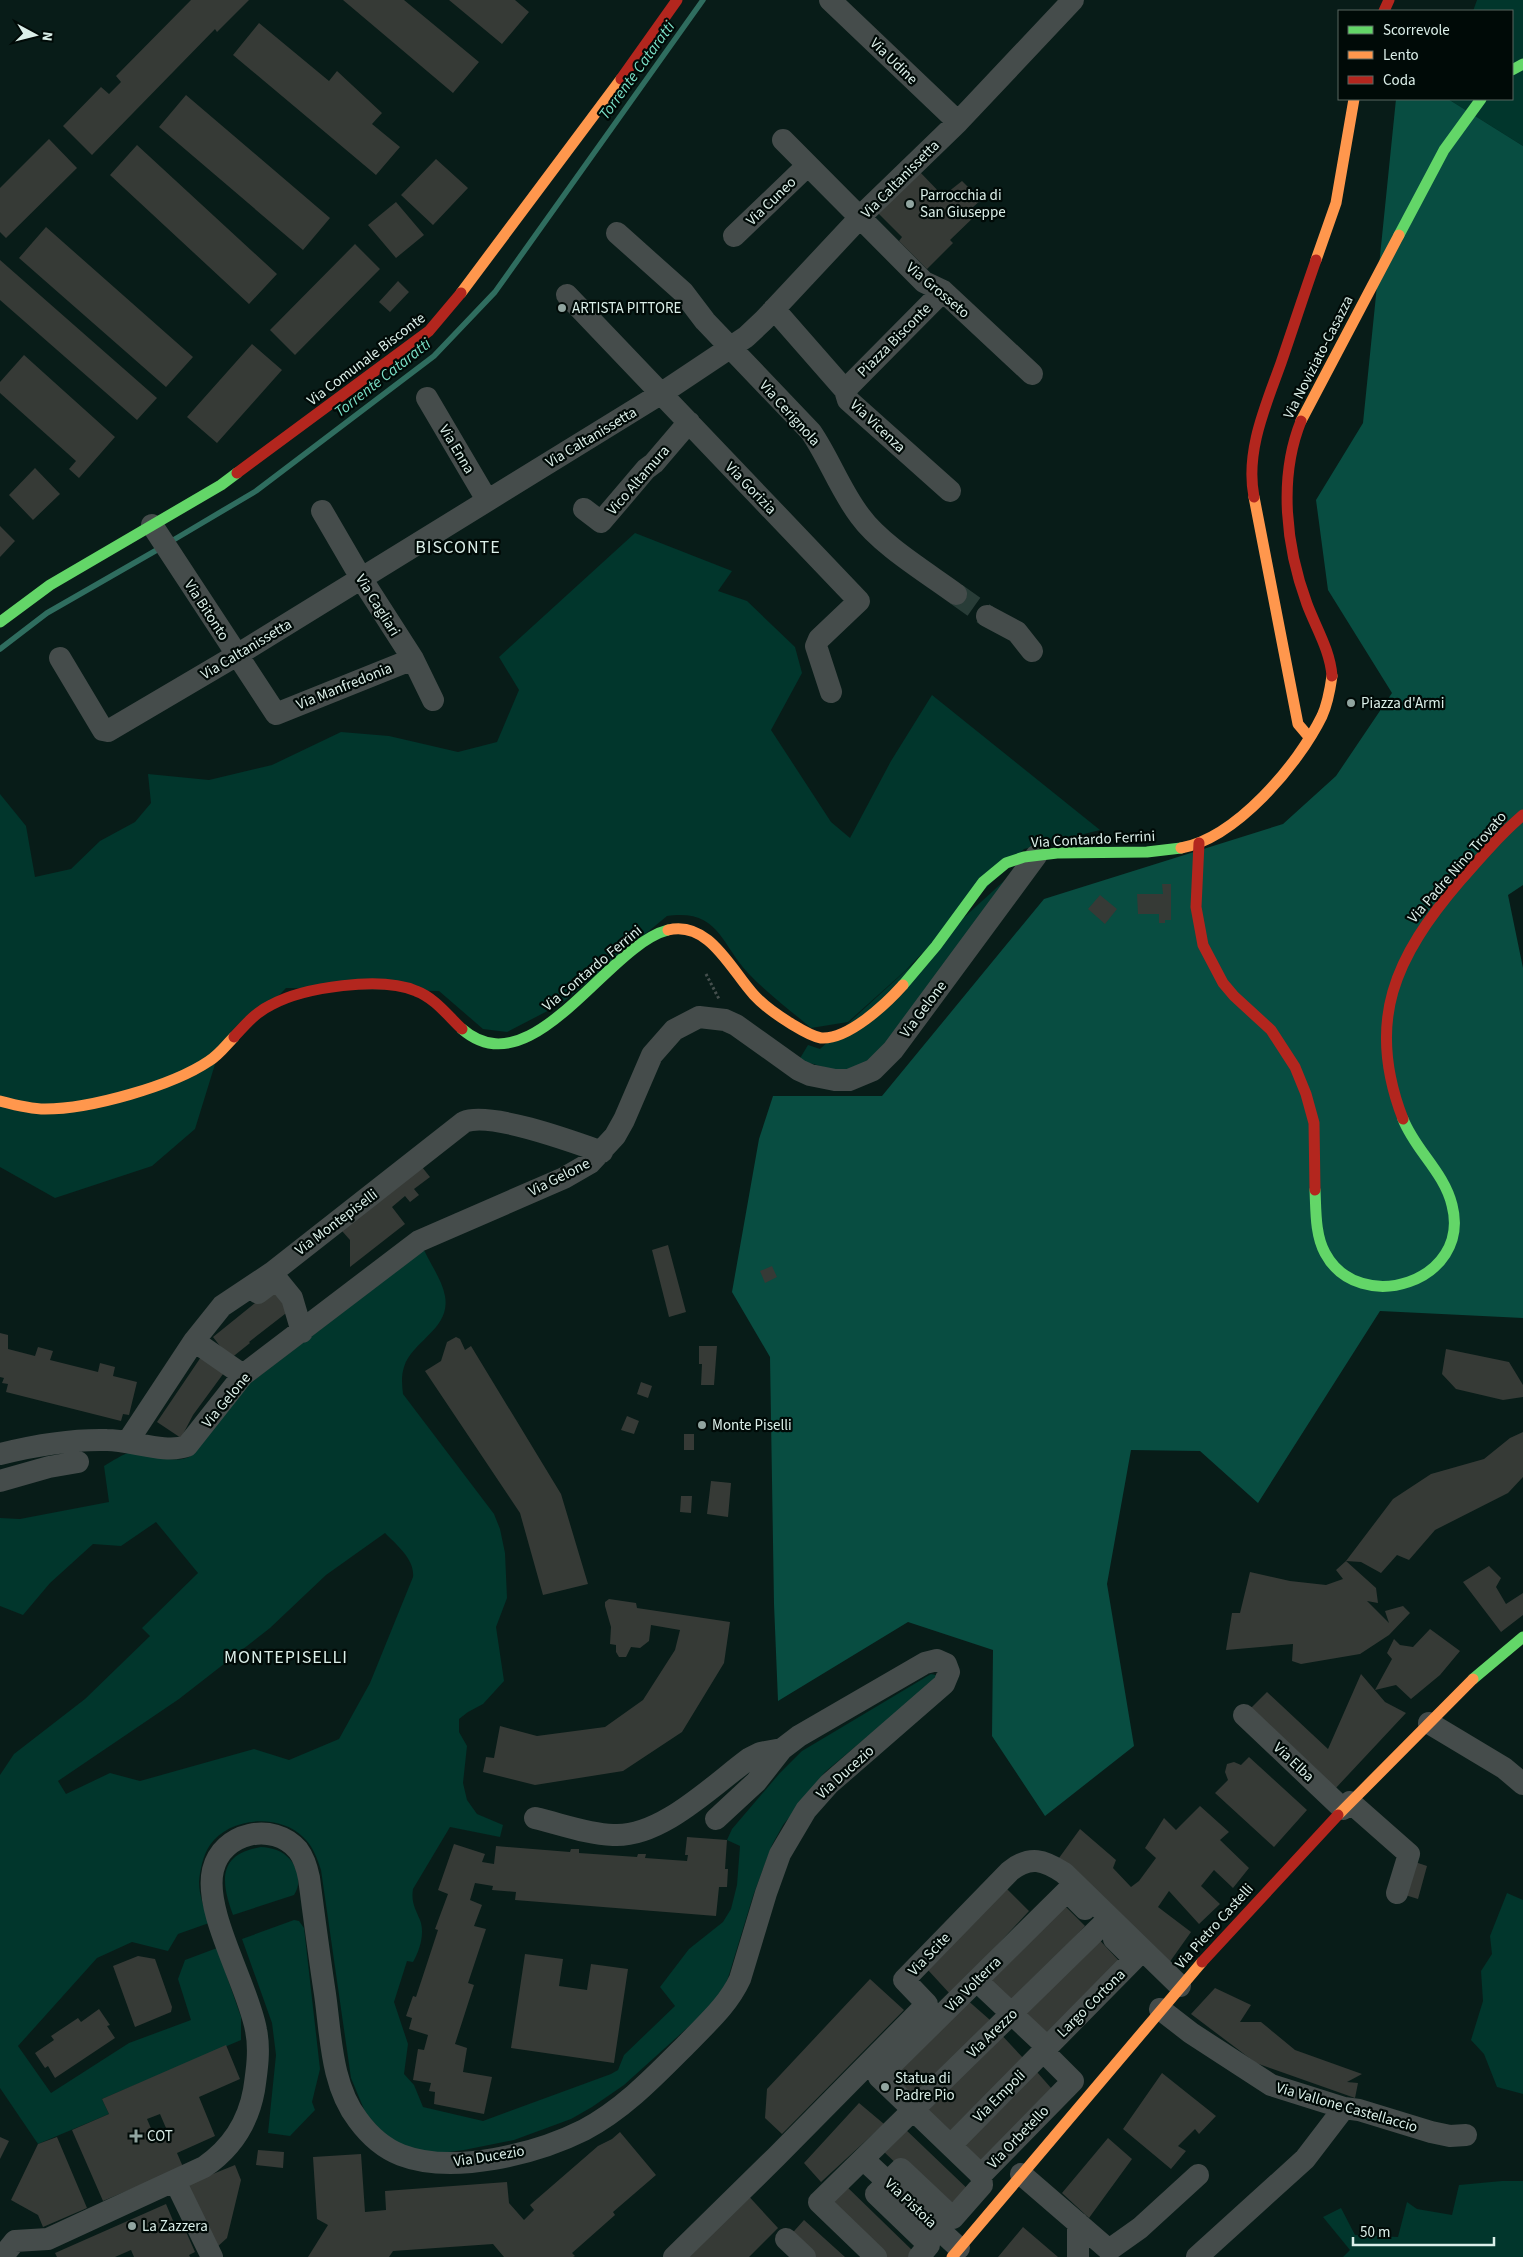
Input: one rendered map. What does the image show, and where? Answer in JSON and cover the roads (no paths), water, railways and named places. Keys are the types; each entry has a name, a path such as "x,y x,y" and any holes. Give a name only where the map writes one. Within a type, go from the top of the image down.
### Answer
{"street":[{"name":"Via Comunale Bisconte","path":"0,622 50,585 156,531 243,470 420,338 438,322 602,106 678,0"},
{"name":"Via Udine","path":"830,0 958,122"},
{"name":"Via Caltanissetta","path":"60,658 103,730 108,731 237,655 662,393 730,348 752,331 860,218 958,122 1073,0"},
{"path":"1309,737 1298,724 1251,482 1259,427 1336,203 1354,100"},
{"name":"Via Noviziato-Casazza","path":"1199,843 1233,823 1268,792 1309,737 1325,710 1330,696 1332,676 1327,652 1306,600 1298,569 1287,494 1288,465 1291,450 1303,415 1444,150 1480,100"},
{"name":"Via Grosseto","path":"783,140 924,282 943,291 1032,374"},
{"name":"Via Cuneo","path":"734,236 807,166"},
{"name":"Via Cerignola","path":"617,233 683,292 705,321 810,432 823,449 861,517 895,549 956,594"},
{"name":"Piazza Bisconte","path":"845,390 943,291"},
{"name":"Via Gorizia","path":"567,295 859,601 819,639 816,646 831,692"},
{"name":"Via Vicenza","path":"774,309 845,390 848,400 950,491"},
{"name":"Via Enna","path":"427,398 487,500"},
{"name":"Vico Altamura","path":"584,509 601,522 689,422"},
{"name":"Via Cagliari","path":"322,511 361,578 413,659 432,700"},
{"name":"Via Bitonto","path":"156,531 276,714"},
{"path":"987,616 1017,632 1032,651"},
{"name":"Via Manfredonia","path":"276,714 413,659"},
{"name":"Via Padre Nino Trovato","path":"1199,843 1197,914 1212,967 1223,984 1239,1001 1260,1018 1288,1052 1298,1072 1311,1109 1314,1123 1318,1221 1324,1252 1344,1274 1357,1281 1372,1287 1404,1286 1423,1277 1435,1267 1445,1252 1452,1235 1454,1219 1452,1201 1445,1186 1406,1128 1396,1100 1386,1056 1388,1006 1407,953 1431,915 1501,836 1523,815"},
{"name":"Via Contardo Ferrini","path":"0,1101 27,1108 67,1108 84,1106 159,1083 199,1068 210,1060 246,1023 272,1004 296,996 362,985 399,985 412,989 426,996 460,1029 470,1036 492,1044 516,1041 548,1024 642,943 671,928 690,930 706,938 740,980 768,1008 807,1033 821,1038 828,1038 853,1027 890,1000 992,871 1009,861 1064,852 1166,850 1199,843"},
{"name":"Via Gelone","path":"0,1454 53,1442 128,1441 172,1449 187,1446 243,1375 302,1332 419,1241 564,1178 590,1163 615,1136 624,1120 652,1055 674,1030 699,1017 724,1020 736,1025 780,1058 810,1075 835,1080 849,1080 873,1070 893,1050 1036,856"},
{"name":"Via Montepiselli","path":"128,1441 194,1341 222,1306 273,1272 297,1251 464,1122 472,1118 480,1118 552,1134 602,1152"},
{"path":"214,1316 224,1319 274,1281 279,1282 292,1298 302,1332"},
{"path":"194,1341 243,1375"},
{"path":"0,1481 49,1467 78,1462"},
{"name":"Via Pietro Castelli","path":"956,2253 1180,1986 1347,1805 1479,1673 1523,1637"},
{"name":"Via Ducezio","path":"2,2257 15,2242 42,2248 175,2181 214,2160 234,2140 248,2114 257,2073 257,2031 218,1918 212,1890 217,1860 223,1851 237,1839 254,1833 272,1834 292,1844 302,1857 309,1878 336,2069 346,2099 358,2120 383,2146 414,2159 451,2163 491,2159 556,2141 597,2122 649,2081 719,2011 734,1991 740,1979 780,1854 806,1810 836,1777 944,1684 948,1678 948,1668 942,1661 936,1660 925,1663 799,1736 782,1749 760,1777 716,1819"},
{"name":"Via Elba","path":"1244,1715 1347,1805 1409,1854 1397,1893"},
{"path":"1429,1723 1504,1768 1523,1784"},
{"path":"535,1818 615,1836 635,1833 650,1828 675,1814 750,1758 760,1753 782,1749"},
{"name":"Via Scite","path":"674,2257 927,2004 904,1980 1020,1863 1037,1861 1055,1867 1064,1873 1180,1986"},
{"name":"Via Volterra","path":"914,2110 879,2077 1067,1891 1101,1926"},
{"name":"Largo Cortona","path":"1045,2049 1134,1959 1101,1926"},
{"name":"Via Arezzo","path":"876,2257 819,2202 1101,1926"},
{"path":"977,1980 1045,2049"},
{"name":"Via Vallone Castellaccio","path":"1160,2009 1191,2034 1271,2085 1344,2108 1359,2110 1450,2136 1466,2135"},
{"name":"Via Orbetello","path":"888,2182 901,2168 953,2218 982,2185 981,2175 1072,2081 1045,2049"},
{"name":"Via Empoli","path":"951,2145 1045,2049"},
{"path":"1197,2257 1305,2159 1344,2108"},
{"path":"914,2110 981,2175"},
{"name":"Via Pistoia","path":"863,2159 888,2182 956,2253"},
{"path":"1021,2174 1109,2250 1140,2228 1198,2175"},
{"path":"175,2181 212,2257"},
{"path":"888,2182 876,2194 924,2251"},
{"path":"1078,2223 1078,2257"},
{"path":"786,2239 805,2257"}],"waterway":[{"name":"Torrente Cataratti","path":"170,542 256,491 434,356 495,292 703,0"},
{"name":"Torrente Cataratti","path":"0,649 47,613 162,547"}],"tunnel":[{"path":"956,594 987,616"}],"place":[{"name":"Parrocchia di San Giuseppe","path":"910,204"},
{"name":"ARTISTA PITTORE","path":"562,308"},
{"name":"Piazza d'Armi","path":"1351,703"},
{"name":"Monte Piselli","path":"702,1425"},
{"name":"Statua di Padre Pio","path":"885,2087"},
{"name":"COT","path":"136,2136"},
{"name":"La Zazzera","path":"132,2226"}],"district":[{"name":"BISCONTE","path":"458,547"},
{"name":"MONTEPISELLI","path":"286,1657"}]}
